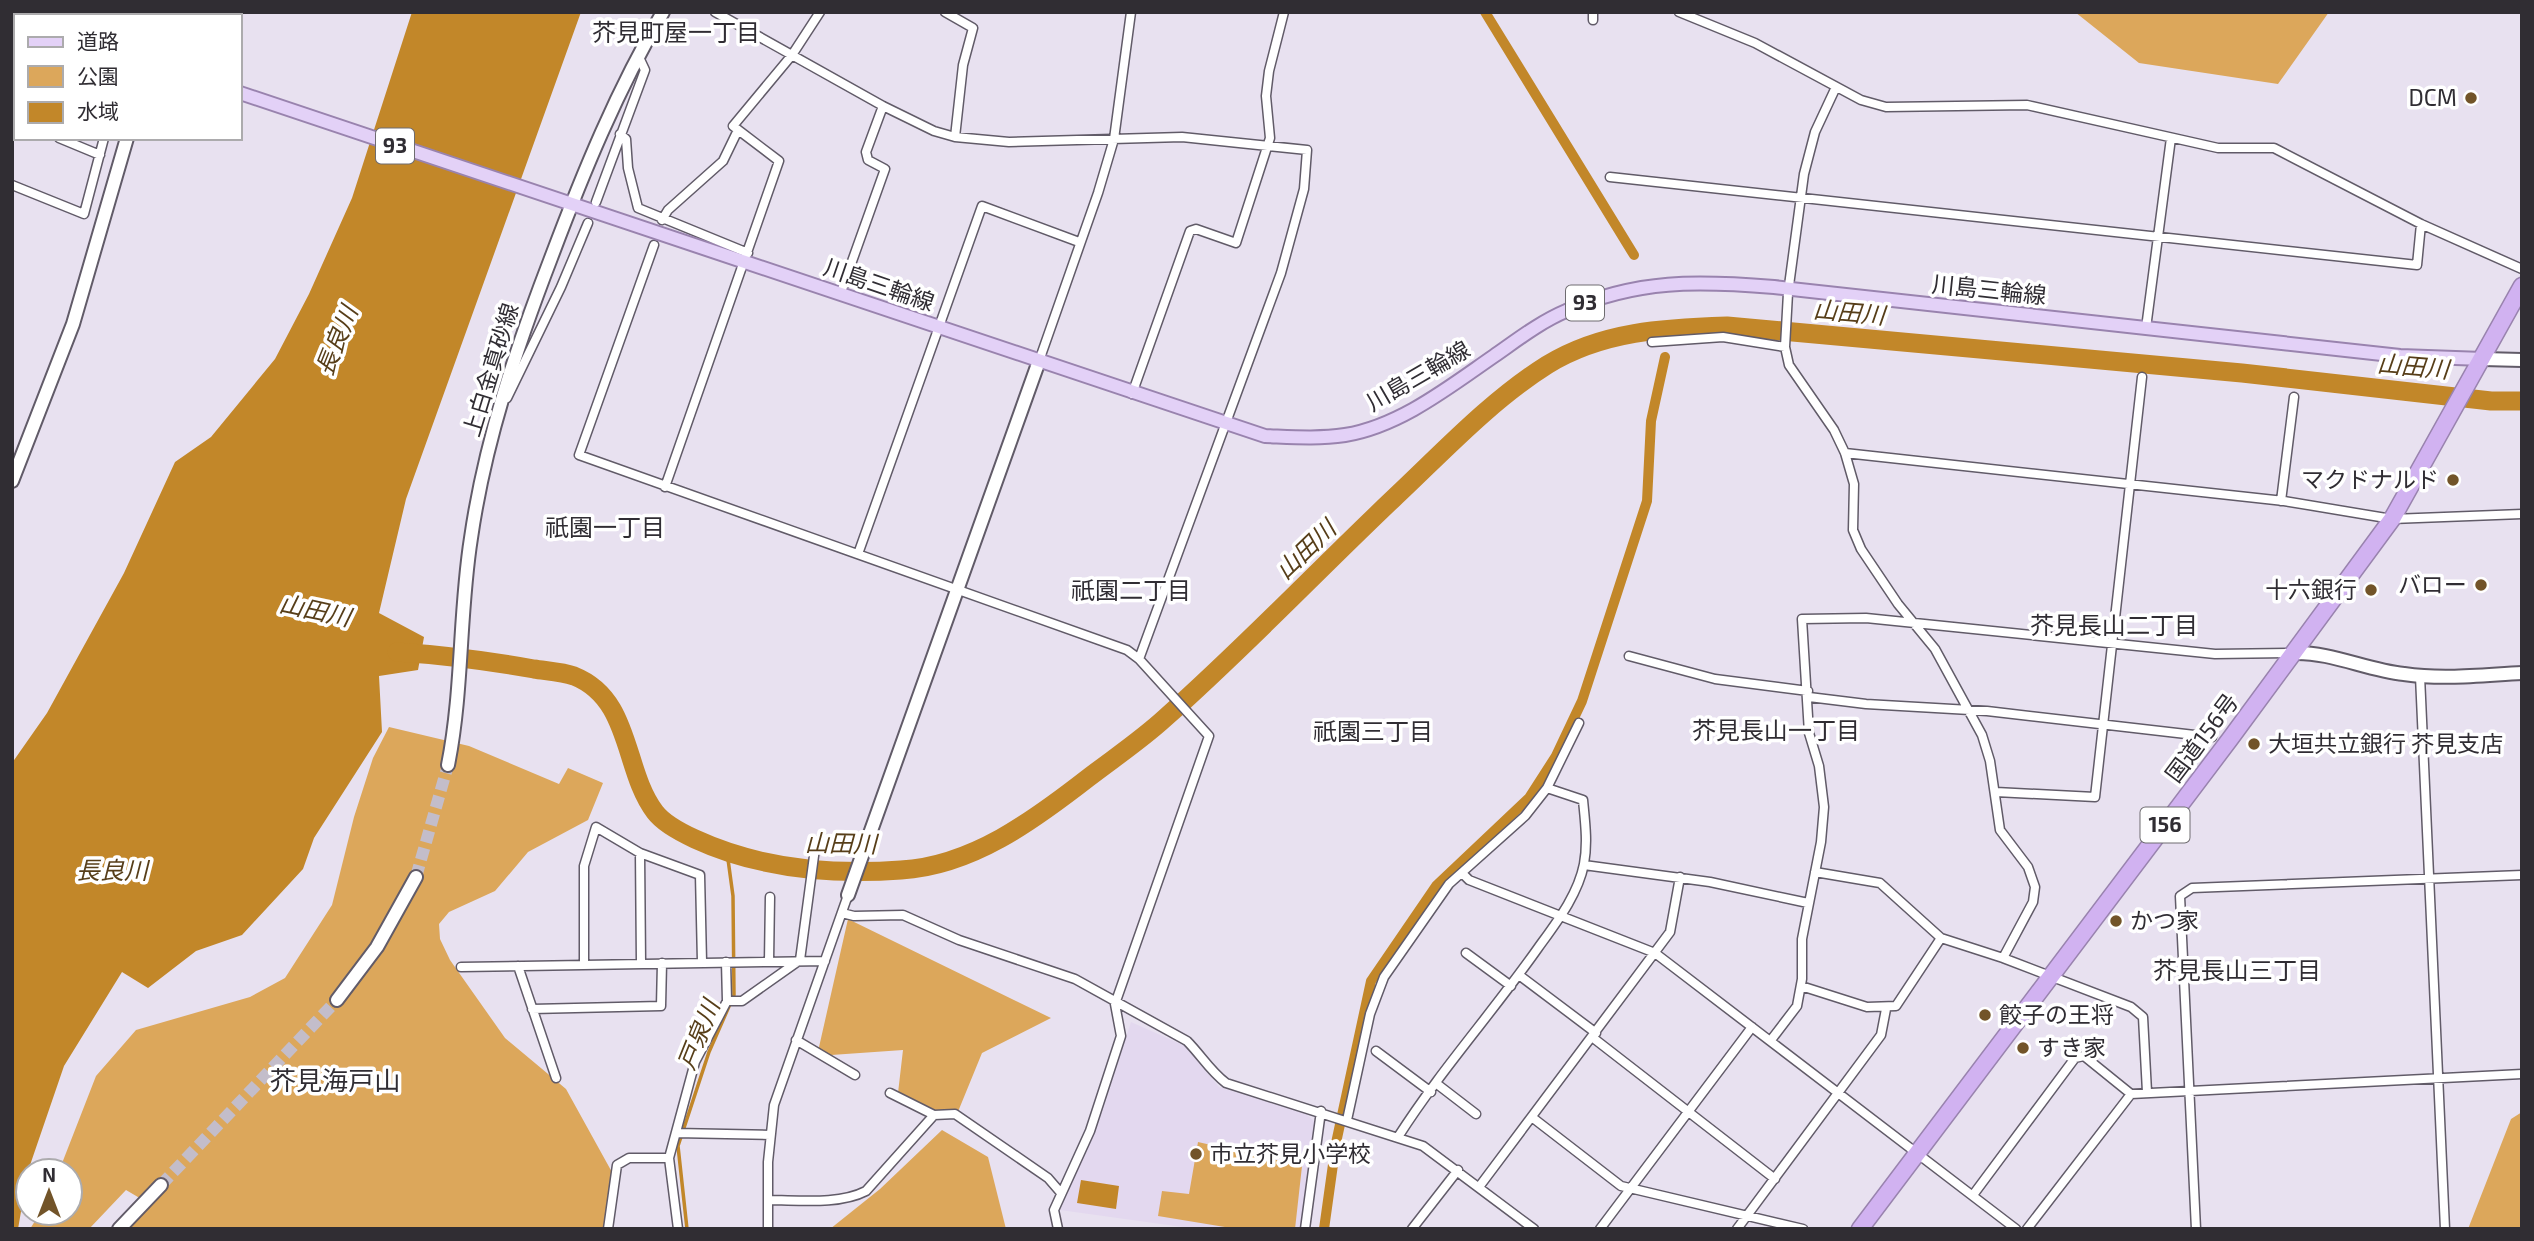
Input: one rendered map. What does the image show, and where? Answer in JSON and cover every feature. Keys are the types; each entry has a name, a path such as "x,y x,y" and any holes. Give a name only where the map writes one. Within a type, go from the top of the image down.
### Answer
{"highway":[{"name":"国道156号","path":"1860,1229 2392,519 2522,286"}],"main road":[{"name":"川島三輪線","path":"242,94 550,199 746,258 840,295 1265,436 1311,438 1346,435 1378,426 1403,414 1534,328 1564,312 1601,297 1673,282 1712,282 2400,356 2483,359"}],"street":[{"name":"上白金真砂線","path":"448,765 459,687 470,541 492,433 506,383 570,205 638,55 663,12"},
{"path":"715,12 883,106 934,131 955,137 1009,142 1192,137 1307,150 1304,189 1281,273 1139,659"},
{"path":"665,486 779,161 733,127 792,55 820,12"},
{"path":"945,12 973,28 963,65 955,137"},
{"path":"768,1229 774,1105 1098,193 1114,139 1131,12"},
{"path":"1132,394 1190,231 1196,229 1236,243 1268,147 1269,71 1284,12"},
{"path":"1679,12 1755,43 1861,100 1886,107 2027,105 2218,148 2274,149 2421,224 2522,268"},
{"path":"596,202 645,69 638,55"},
{"path":"1836,87 1815,132 1801,198 1785,344 1789,365 1834,430 1845,453 1854,484 1853,530 1875,572 1935,649 1971,711 1990,761 2000,830 2028,867 2035,887 2033,902 2003,958"},
{"path":"840,295 885,169 868,160 866,152 883,106"},
{"path":"662,220 723,161 738,130"},
{"path":"620,134 626,139 628,168 638,208 746,258"},
{"path":"2146,328 2171,138"},
{"path":"65,140 100,155"},
{"path":"12,185 84,214 104,140"},
{"path":"12,481 73,324 126,140"},
{"path":"1610,177 2417,265 2421,224"},
{"path":"858,554 982,206 1079,242"},
{"path":"492,433 588,223"},
{"path":"654,245 579,455 1127,650 1139,659 1209,736 1115,1004 1122,1036 1090,1131 1054,1210 1058,1229"},
{"path":"1652,342 1685,337 1724,337 1785,344"},
{"path":"2483,359 2522,360"},
{"path":"1996,792 2095,797 2110,643 2142,377"},
{"path":"2281,501 2294,397"},
{"path":"1845,453 2281,501 2392,519 2522,514"},
{"path":"1771,1040 1797,1006 1801,986 1802,939 1824,807 1819,766 1809,733 1809,694 1802,619 1867,618 2215,654 2313,652 2420,676 2522,673"},
{"path":"1629,656 1715,679 1809,694 2213,737"},
{"path":"2420,676 2445,1229"},
{"path":"1347,1120 1377,991 1449,884 1525,816 1546,788 1579,723"},
{"path":"1398,1137 1561,915 1584,865 1586,827 1583,800 1546,788"},
{"path":"584,964 584,866 596,827 640,853 700,875 702,962"},
{"path":"800,960 816,846"},
{"path":"640,853 641,963"},
{"path":"1584,865 1680,877 1808,903"},
{"path":"1815,872 1880,883 1941,938 2003,958 2131,1007 2143,1017 2147,1092"},
{"path":"1462,873 1469,880 1654,953 1918,1151 2016,1229"},
{"path":"2196,1229 2180,896 2192,888 2522,875"},
{"path":"337,1000 377,947 416,877"},
{"path":"1479,1187 1670,932 1680,877"},
{"path":"769,961 770,897"},
{"path":"842,913 854,916 903,915 959,940 1075,979 1115,1004 1187,1041 1202,1055 1212,1072 1226,1083 1321,1111 1423,1146 1534,1229"},
{"path":"1801,986 1846,1002 1886,1009 1902,1001 1941,938"},
{"path":"1466,953 1511,986"},
{"path":"678,1229 670,1158 687,1086 702,1044 732,1001 800,960"},
{"path":"461,967 825,961"},
{"path":"732,1001 733,962"},
{"path":"532,1009 662,1006 662,963"},
{"path":"518,966 556,1078"},
{"path":"1519,975 1775,1178"},
{"path":"1737,1229 1881,1035 1886,1009"},
{"path":"1600,1229 1752,1027"},
{"path":"796,1040 855,1074"},
{"path":"1376,1051 1431,1092"},
{"path":"1973,1195 2075,1058 2084,1056 2131,1094"},
{"path":"2027,1229 2131,1094 2522,1074"},
{"path":"1437,1084 1476,1114"},
{"path":"890,1093 934,1115 955,1114 1048,1178 1061,1193"},
{"path":"1305,1229 1321,1111"},
{"path":"769,1200 808,1201 857,1196 866,1191 934,1115"},
{"path":"1533,1118 1621,1185 1803,1229"},
{"path":"676,1133 771,1135"},
{"path":"608,1229 613,1211 617,1165 629,1158 670,1158"},
{"path":"1412,1229 1458,1170"},
{"path":"119,1229 161,1185"}],"shaded area":[{"name":"市立芥見小学校","path":"1131,1022 1185,1046 1219,1087 1306,1114 1315,1122 1300,1229 1197,1229 1060,1210 1067,1186 1102,1113"}],"green space":[{"path":"2075,12 2329,12 2278,84 2139,63"},
{"path":"389,727 469,746 559,784 568,768 603,783 588,820 528,852 495,891 449,912 439,924 440,939 450,960 505,1038 566,1089 613,1174 607,1229 120,1229 143,1200 126,1190 89,1229 30,1229 84,1227 84,1157 64,1157 96,1076 136,1030 250,997 285,978 332,905 354,817 373,758"},
{"path":"848,919 1051,1018 982,1053 955,1119 898,1093 903,1050 817,1056"},
{"path":"2522,1112 2522,1229 2468,1229 2511,1119"},
{"path":"942,1130 988,1157 1006,1229 830,1229 880,1189"},
{"path":"1198,1142 1302,1166 1295,1229 1237,1229 1158,1216 1162,1191 1189,1194"}],"water":[{"name":"長良川","path":"412,12 581,12 406,499 379,613 424,637 418,670 379,676 382,732 314,838 303,869 242,935 196,951 148,988 122,972 64,1066 33,1157 14,1157 14,1227 18,1227 12,1229 12,763 47,713 124,573 175,462 211,437 275,359 309,294 352,198"},
{"path":"1081,1180 1119,1186 1116,1209 1077,1203"}],"waterway":[{"path":"1485,12 1634,255"},
{"name":"山田川","path":"397,652 560,673 574,676 593,687 607,701 617,718 637,776 655,812 668,824 695,839 745,857 796,868 875,871 927,867 977,850 1024,825 1146,734 1252,637 1486,411 1547,365 1568,354 1612,338 1657,330 1727,326 2242,373 2491,401 2522,401"},
{"path":"1324,1229 1336,1143 1371,981 1436,886 1529,798 1556,756 1582,701 1647,501 1651,421 1665,357"},
{"name":"戸泉川","path":"687,1229 678,1146 709,1052 734,995 733,896 727,852"}],"tunnel":[{"path":"416,877 448,765"},
{"path":"161,1185 337,1000"}],"place":[{"name":"DCM","path":"2471,98"},
{"name":"マクドナルド","path":"2453,480"},
{"name":"バロー","path":"2481,585"},
{"name":"十六銀行","path":"2371,590"},
{"name":"大垣共立銀行 芥見支店","path":"2254,744"},
{"name":"かつ家","path":"2116,921"},
{"name":"餃子の王将","path":"1985,1015"},
{"name":"すき家","path":"2023,1048"},
{"name":"市立芥見小学校","path":"1196,1154"}],"district":[{"name":"芥見町屋一丁目","path":"676,33"},
{"name":"祇園一丁目","path":"605,528"},
{"name":"祇園二丁目","path":"1131,591"},
{"name":"芥見長山二丁目","path":"2114,626"},
{"name":"芥見長山一丁目","path":"1776,731"},
{"name":"祇園三丁目","path":"1373,732"},
{"name":"芥見長山三丁目","path":"2237,971"},
{"name":"芥見海戸山","path":"335,1081"}]}
